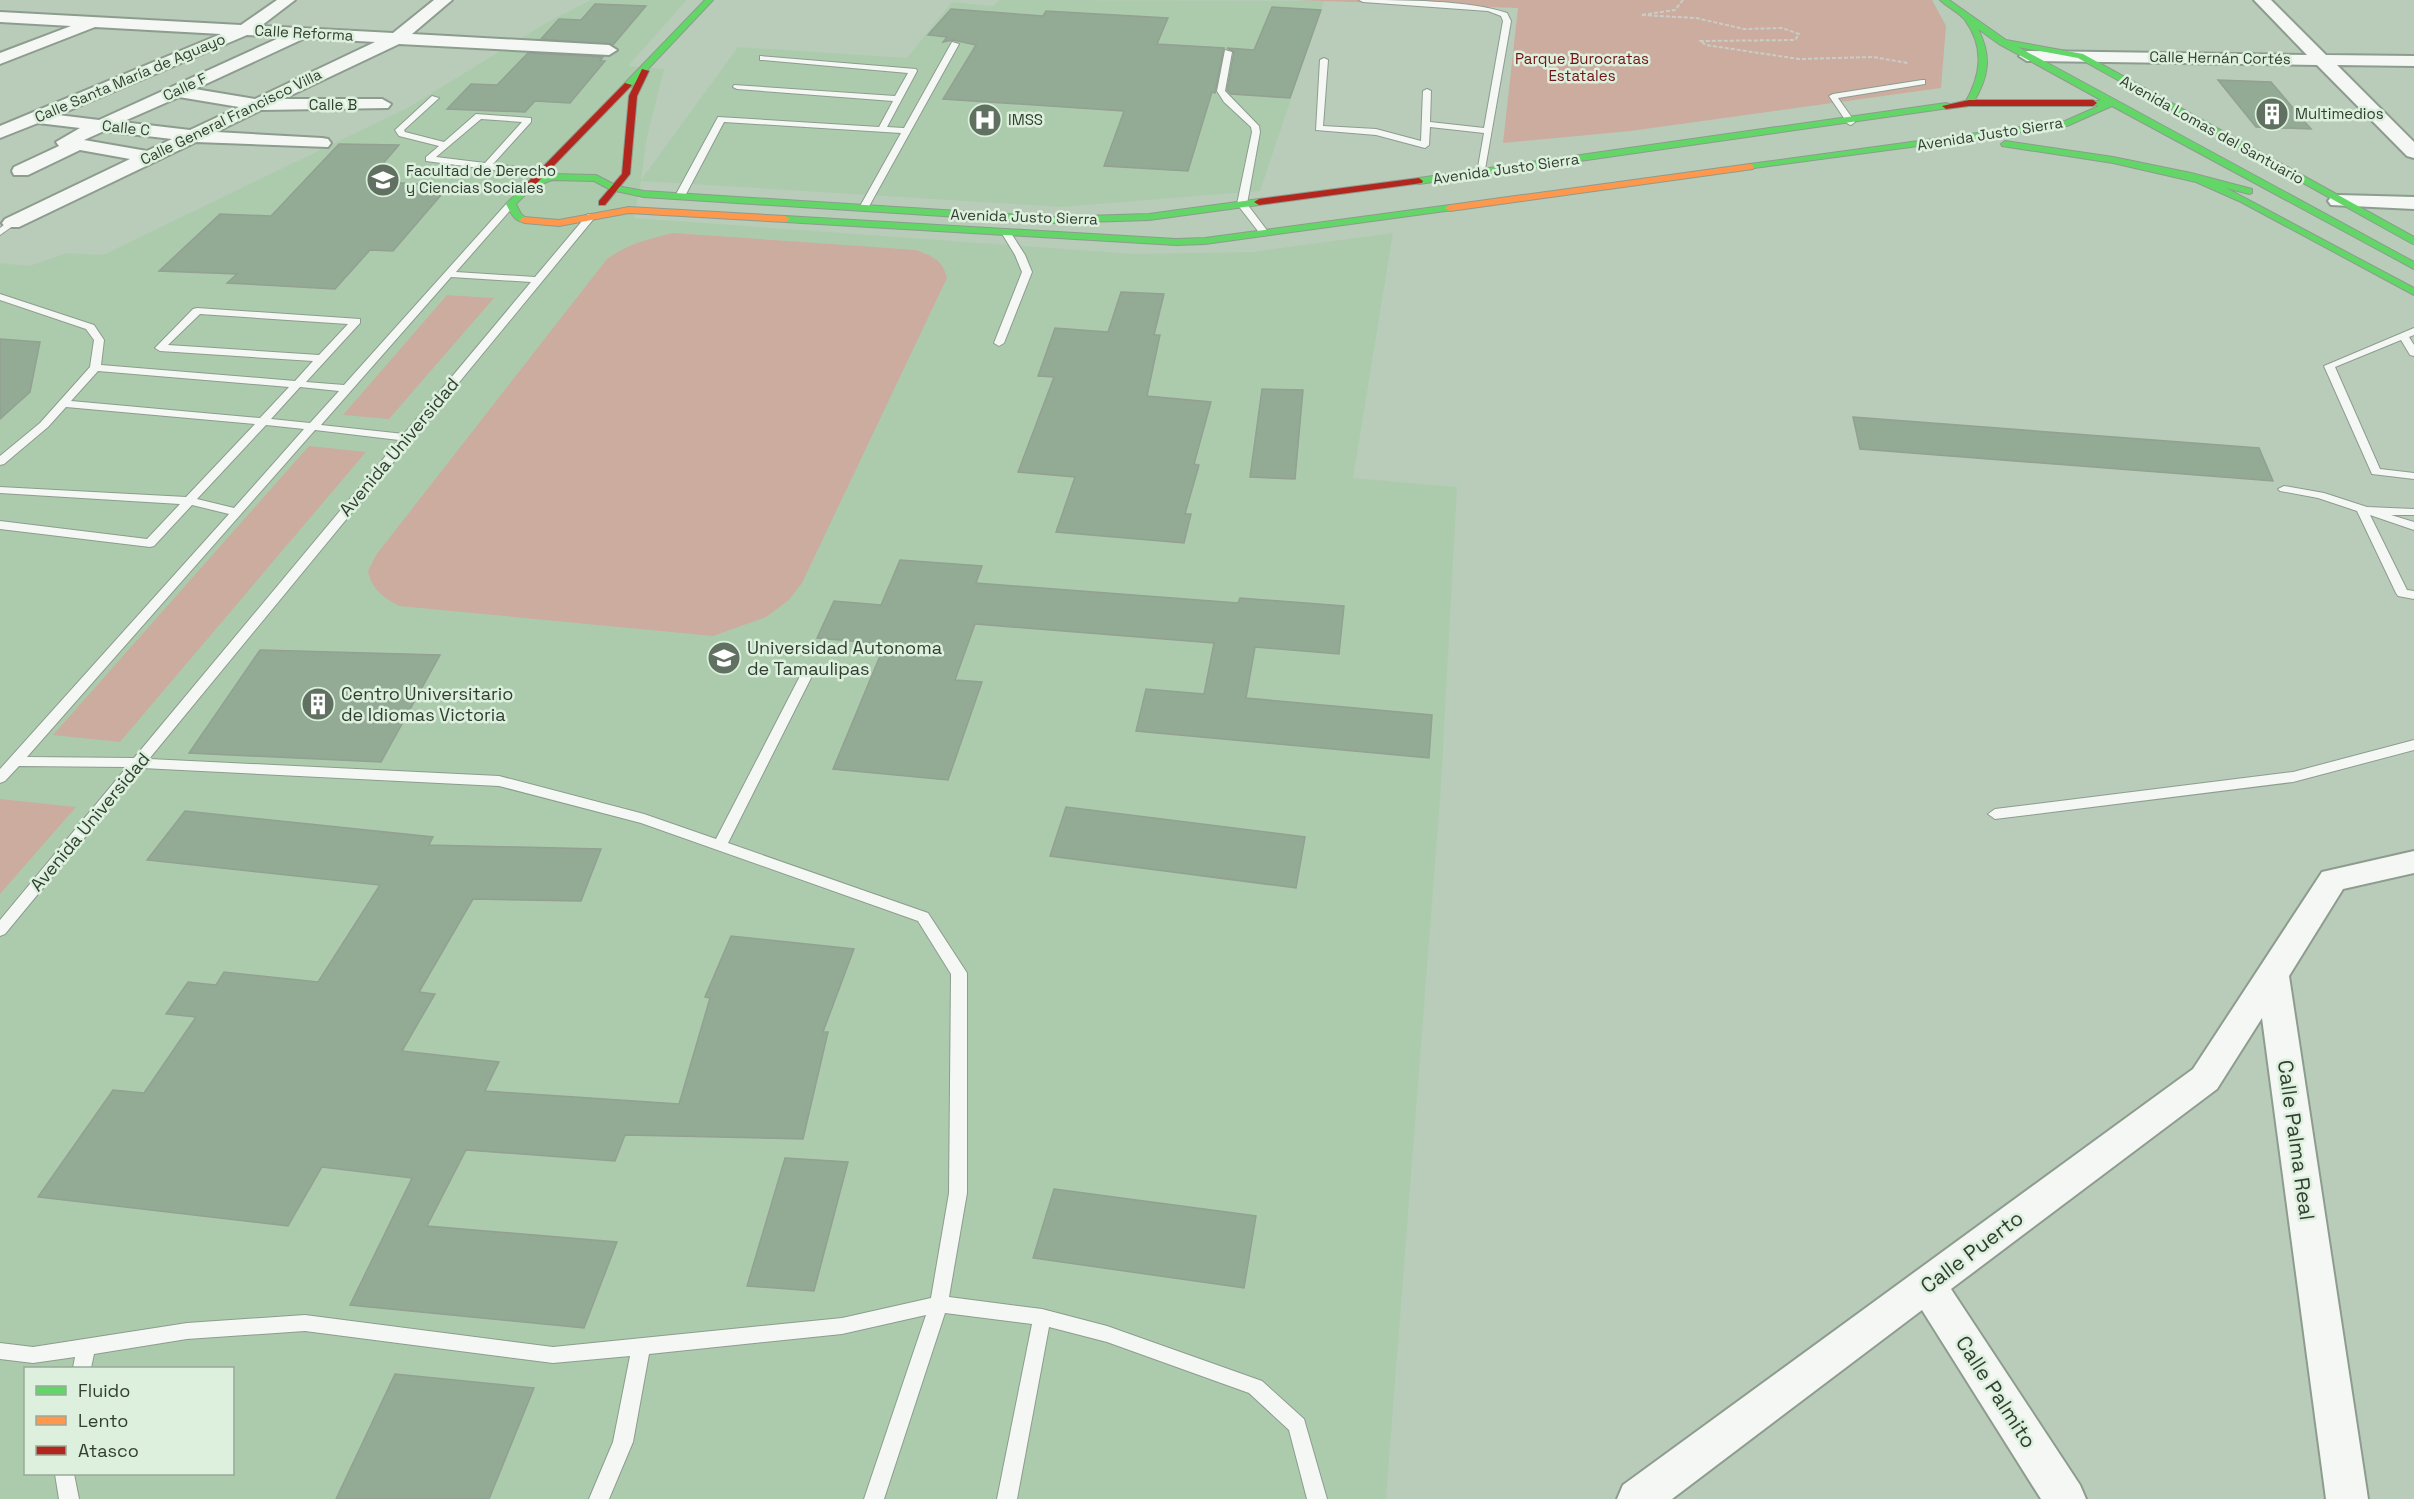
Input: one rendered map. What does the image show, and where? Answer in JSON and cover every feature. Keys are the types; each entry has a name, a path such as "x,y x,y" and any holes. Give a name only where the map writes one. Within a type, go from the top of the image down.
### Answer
{"main road":[{"path":"529,186 604,107 645,69 709,0"},
{"name":"Avenida Lomas del Santuario","path":"1944,0 2002,42 2414,266"},
{"path":"1969,20 1982,41 1987,62 1983,83 1969,103"},
{"name":"Avenida Lomas del Santuario","path":"2002,42 2080,56 2338,201 2414,241"},
{"name":"Avenida Universidad","path":"591,216 626,174 633,96 645,69"},
{"name":"Avenida Justo Sierra","path":"1969,103 2112,103 2067,123 1961,140 1264,233 1176,242 629,210 564,223 543,224 523,221 515,215 511,204 529,186 551,177 575,176 596,178 614,188 680,196 1096,221 1481,173 1851,122 1969,103"},
{"path":"1961,140 2059,151 2191,176 2297,204"},
{"path":"1656,149 1690,176"},
{"path":"2191,176 2244,200 2414,291"},
{"path":"2331,247 2365,240"}],"street":[{"name":"Calle Santa María de Aguayo","path":"0,133 245,30 287,0"},
{"name":"Calle General Francisco Villa","path":"4,222 35,212 399,37 444,0"},
{"path":"2262,0 2414,152"},
{"name":"Calle Reforma","path":"0,17 609,50"},
{"path":"0,59 98,21"},
{"name":"Calle F","path":"21,171 102,126 304,33"},
{"name":"Calle Hernán Cortés","path":"2027,56 2414,61"},
{"name":"Calle B","path":"177,91 257,105 382,104"},
{"name":"Calle C","path":"37,117 192,136 322,143"},
{"path":"2384,123 2414,124"},
{"path":"71,144 147,158"},
{"path":"2338,201 2414,203"},
{"path":"2272,973 2332,880 2414,862"},
{"name":"Calle Puerto","path":"1638,1499 2205,1079 2272,973"},
{"name":"Calle Palma Real","path":"2272,973 2347,1499"},
{"name":"Calle Palmito","path":"1927,1285 2065,1499"}],"lane":[{"path":"1363,0 1490,9 1504,15 1508,21 1481,173"},
{"path":"864,208 955,44"},
{"path":"1228,52 1221,91 1227,100 1255,126 1256,132 1242,204 1264,233"},
{"path":"763,58 913,71 882,129"},
{"path":"1324,60 1319,128 1376,132 1425,145 1427,91"},
{"path":"1851,122 1833,96 1922,82"},
{"path":"737,87 898,99"},
{"path":"435,98 399,130 402,134 446,145"},
{"path":"487,166 528,120 479,116 429,159 541,173"},
{"path":"680,196 721,119 908,131"},
{"path":"1427,124 1488,131"},
{"path":"0,778 511,204"},
{"name":"Avenida Universidad","path":"0,930 591,216"},
{"path":"999,342 1027,272 1006,232"},
{"path":"449,274 537,280"},
{"path":"0,297 90,327 99,340 95,368 44,425 0,462"},
{"path":"0,525 150,543 298,384 322,358 356,321 197,311 160,348 322,358"},
{"path":"2414,353 2408,333 2329,366 2376,472 2414,476"},
{"path":"95,368 347,388"},
{"path":"63,404 263,421 406,438"},
{"path":"2284,489 2320,495 2414,526"},
{"path":"0,490 189,501 237,512"},
{"path":"2362,510 2414,512"},
{"path":"2362,510 2402,593 2414,595"},
{"path":"719,846 805,678"},
{"path":"1995,814 2293,777 2414,746"},
{"path":"16,761 138,763 499,781 644,819 923,916 959,973 958,1193 939,1304 874,1499"},
{"path":"0,1351 33,1355 187,1330 305,1323 553,1355 641,1348 842,1326 939,1304 1042,1317 1107,1334 1255,1387 1297,1425 1317,1499"},
{"path":"1007,1499 1042,1317"},
{"path":"82,1367 86,1347"},
{"path":"598,1499 623,1442 641,1348"},
{"path":"65,1475 69,1499"}],"path":[{"path":"1683,0 1675,10 1641,15 1696,18 1744,29 1793,31 1799,34 1795,40 1707,40 1700,43 1799,59 1873,57 1902,62 1912,64 1922,82"}],"shaded area":[{"name":"Universidad Autonoma de Tamaulipas","path":"591,0 687,0 628,66 664,69 647,137 641,180 738,47 907,58 952,2 993,6 1000,0 1324,1 1260,191 1062,207 641,181 634,218 1134,254 1252,252 1393,233 1353,478 1457,487 1441,786 1386,1499 0,1499 0,263 29,266 67,253 103,255 409,107 546,23"}],"green space":[{"name":"Parque Burocratas Estatales","path":"1296,0 1932,0 1946,26 1941,88 1630,131 1503,143 1518,8"},
{"path":"673,233 916,250 936,259 943,267 947,278 802,583 789,600 766,617 713,636 399,606 383,596 372,583 368,571 376,555 607,259 631,246"},
{"path":"447,295 494,298 389,419 343,415"},
{"path":"309,446 366,452 120,742 53,735"},
{"path":"0,799 76,807 0,894"}],"building":[{"path":"595,4 646,6 613,45 541,39 559,19 581,20"},
{"path":"1272,7 1321,10 1290,98 1231,94 1227,90 1234,52 1227,48 1254,50"},
{"path":"951,9 1043,16 1046,11 1168,18 1157,44 1224,48 1215,93 1212,92 1188,171 1104,166 1124,111 943,99 976,45 953,40 943,42 947,37 928,35"},
{"path":"528,53 603,57 600,61 605,61 570,103 535,101 525,112 447,109 471,84 497,85"},
{"name":"Multimedios","path":"2218,80 2271,82 2311,129 2256,127"},
{"path":"339,144 399,145 368,181 449,186 393,251 370,250 335,289 227,283 237,274 159,271 220,214 271,216"},
{"path":"1121,292 1164,294 1154,335 1160,335 1147,396 1211,402 1194,464 1199,465 1185,514 1191,514 1184,543 1056,532 1075,477 1018,472 1054,377 1038,376 1055,328 1108,332"},
{"path":"0,339 40,342 30,392 0,419"},
{"path":"1262,389 1303,390 1295,479 1250,477"},
{"path":"1853,417 2259,448 2273,481 1860,449"},
{"path":"900,560 982,566 976,583 1238,603 1240,598 1344,606 1339,654 1255,647 1246,698 1432,715 1429,758 1136,731 1146,689 1204,694 1214,643 975,624 955,680 982,682 948,780 833,769 885,644 817,638 834,601 881,605"},
{"name":"Centro Universitario de Idiomas Victoria","path":"260,650 440,655 381,762 189,753"},
{"path":"1066,807 1305,837 1296,888 1050,856"},
{"path":"185,811 433,837 429,845 601,849 581,901 473,899 419,992 435,994 402,1051 499,1062 485,1091 679,1104 710,998 705,997 731,936 854,949 823,1032 828,1032 803,1139 625,1135 615,1161 466,1150 427,1226 617,1242 584,1328 350,1305 412,1178 322,1167 288,1226 38,1197 113,1090 144,1093 196,1017 166,1014 188,982 216,985 224,972 318,982 380,885 147,860"},
{"path":"785,1158 848,1162 814,1291 747,1286"},
{"path":"1054,1189 1256,1216 1244,1288 1033,1258"},
{"path":"395,1374 534,1388 489,1499 336,1499"}],"traffic: fast":[{"path":"628,85 709,0"},
{"path":"1944,0 1994,37 2112,103"},
{"path":"1969,20 1980,43 1984,62 1981,81 1969,103"},
{"path":"2002,42 2080,56 2414,241"},
{"path":"2093,103 2112,103 2414,266"},
{"path":"1750,167 2067,123 2112,103"},
{"path":"1419,181 1946,106"},
{"path":"2005,144 2113,160 2249,191"},
{"path":"2191,176 2244,200 2414,292"},
{"path":"524,220 517,216 511,204 529,186 551,177 596,178 614,188 644,194 1052,220 1149,217 1259,202"},
{"path":"785,219 1176,242 1205,241 1450,208"}],"traffic: slow":[{"path":"1450,208 1750,167"},
{"path":"524,220 559,223 629,210 785,219"}],"traffic: jam":[{"path":"602,203 626,174 633,96 645,71"},
{"path":"529,186 628,85"},
{"path":"1946,106 1969,103 2093,103"},
{"path":"1259,202 1419,181"}],"place":[{"name":"Multimedios","path":"2272,114"},
{"name":"IMSS","path":"985,120"},
{"name":"Facultad de Derecho y Ciencias Sociales","path":"383,180"},
{"name":"Universidad Autonoma de Tamaulipas","path":"724,658"},
{"name":"Centro Universitario de Idiomas Victoria","path":"318,704"}]}
